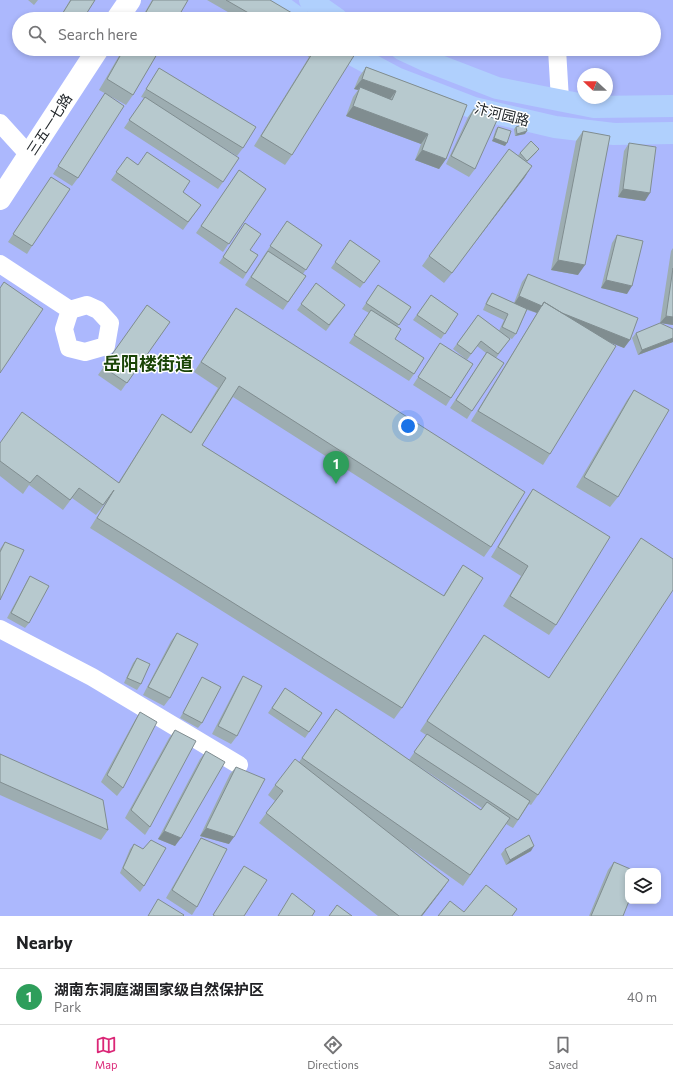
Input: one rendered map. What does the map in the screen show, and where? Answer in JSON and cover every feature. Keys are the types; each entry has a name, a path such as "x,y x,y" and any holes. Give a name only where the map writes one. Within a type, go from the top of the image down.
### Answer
{"main road":[{"path":"122,12 130,0"},
{"path":"273,0 289,12"},
{"path":"310,0 327,12"},
{"name":"三五一七路","path":"0,199 93,56"},
{"name":"汴河园路","path":"355,56 396,78 474,108 554,127 614,134 673,133"},
{"name":"汴河园路","path":"416,56 496,88 594,107 673,106"}],"street":[{"path":"557,56 560,100"},
{"path":"0,123 29,155"},
{"path":"0,264 70,310"},
{"path":"0,629 92,677 239,765"}],"shaded area":[{"path":"0,0 673,0 673,916 0,916"}],"building":[{"path":"71,0 95,0 87,12 63,12"},
{"path":"153,0 188,0 181,12 146,12"},
{"path":"226,0 270,0 290,12 247,12"},
{"path":"120,56 156,56 133,95 107,79"},
{"path":"311,56 354,56 292,155 261,136"},
{"path":"366,67 467,105 446,159 422,150 428,134 353,106 360,87 392,100 396,91 362,79"},
{"path":"159,68 256,127 243,148 146,89"},
{"path":"105,93 124,106 78,178 58,166"},
{"path":"145,97 239,158 223,182 129,120"},
{"path":"474,109 497,120 475,169 451,156"},
{"path":"525,124 527,131 517,134 516,127"},
{"path":"498,127 511,131 507,143 494,138"},
{"path":"583,131 610,136 585,265 558,260"},
{"path":"531,141 539,149 527,161 520,153"},
{"path":"629,143 656,147 650,193 623,189"},
{"path":"509,149 532,166 452,273 429,256"},
{"path":"147,152 190,181 183,192 201,205 188,222 116,172 127,157 138,165"},
{"path":"239,170 266,189 229,244 201,226"},
{"path":"51,177 70,189 32,246 13,234"},
{"path":"287,221 322,245 306,270 270,246"},
{"path":"245,223 261,234 250,250 258,255 246,273 223,257"},
{"path":"617,235 643,241 632,286 606,280"},
{"path":"350,240 380,261 364,283 335,262"},
{"path":"268,251 306,276 288,302 251,277"},
{"path":"673,268 673,317 666,316"},
{"path":"528,274 638,318 630,340 562,313 544,302 542,306 519,296"},
{"path":"4,282 43,309 0,373 0,288"},
{"path":"316,283 345,305 329,325 301,304"},
{"path":"378,285 411,307 399,325 366,303"},
{"path":"492,293 527,309 516,334 502,327 508,314 486,304"},
{"path":"431,295 458,314 445,334 417,315"},
{"path":"544,302 616,346 550,454 478,411"},
{"path":"147,305 170,322 127,383 103,367"},
{"path":"236,308 525,492 491,547 239,386 202,445 444,596 463,565 483,578 402,708 97,518 114,490 103,505 79,488 70,500 37,475 30,483 0,461 0,443 22,412 119,483 162,414 191,433 226,378 201,362"},
{"path":"371,310 401,329 395,339 424,358 414,374 354,335"},
{"path":"478,315 510,339 498,354 481,341 471,354 457,344"},
{"path":"660,323 673,329 673,338 642,350 636,333"},
{"path":"440,343 473,364 451,398 418,377"},
{"path":"487,352 504,363 472,411 456,400"},
{"path":"634,390 669,410 618,497 584,477"},
{"path":"533,489 610,537 556,625 510,596 528,566 498,547"},
{"path":"641,538 673,559 673,590 538,795 427,721 484,635 549,678"},
{"path":"5,542 24,550 0,600 0,552"},
{"path":"30,576 49,586 29,623 11,613"},
{"path":"177,633 198,644 170,698 148,687"},
{"path":"137,658 150,664 141,684 127,678"},
{"path":"243,676 262,686 237,736 218,726"},
{"path":"202,677 221,687 202,723 183,713"},
{"path":"285,688 322,713 309,732 272,708"},
{"path":"336,709 481,810 487,802 510,818 470,875 302,758"},
{"path":"140,712 157,722 123,788 107,775"},
{"path":"175,730 196,741 150,827 131,810"},
{"path":"427,734 530,801 518,820 414,752"},
{"path":"206,751 225,762 181,838 164,831"},
{"path":"0,754 103,800 108,830 0,782"},
{"path":"295,759 449,880 421,916 399,916 266,813 283,791 275,785"},
{"path":"236,767 265,779 234,837 206,828"},
{"path":"529,835 534,846 510,860 505,849"},
{"path":"201,838 227,849 197,907 172,890"},
{"path":"151,840 166,848 144,886 123,868 134,844 143,849"},
{"path":"614,862 628,868 625,868 625,904 628,904 623,916 591,916"},
{"path":"244,866 267,880 244,916 213,915"},
{"path":"486,885 517,909 512,916 438,916 450,901 464,912"},
{"path":"292,893 315,911 312,916 278,916"},
{"path":"158,899 184,915 148,916"},
{"path":"337,905 352,916 329,916"}],"place":[{"name":"湖南东洞庭湖国家级自然保护区","path":"336,484"}],"district":[{"name":"岳阳楼街道","path":"148,363"}]}
